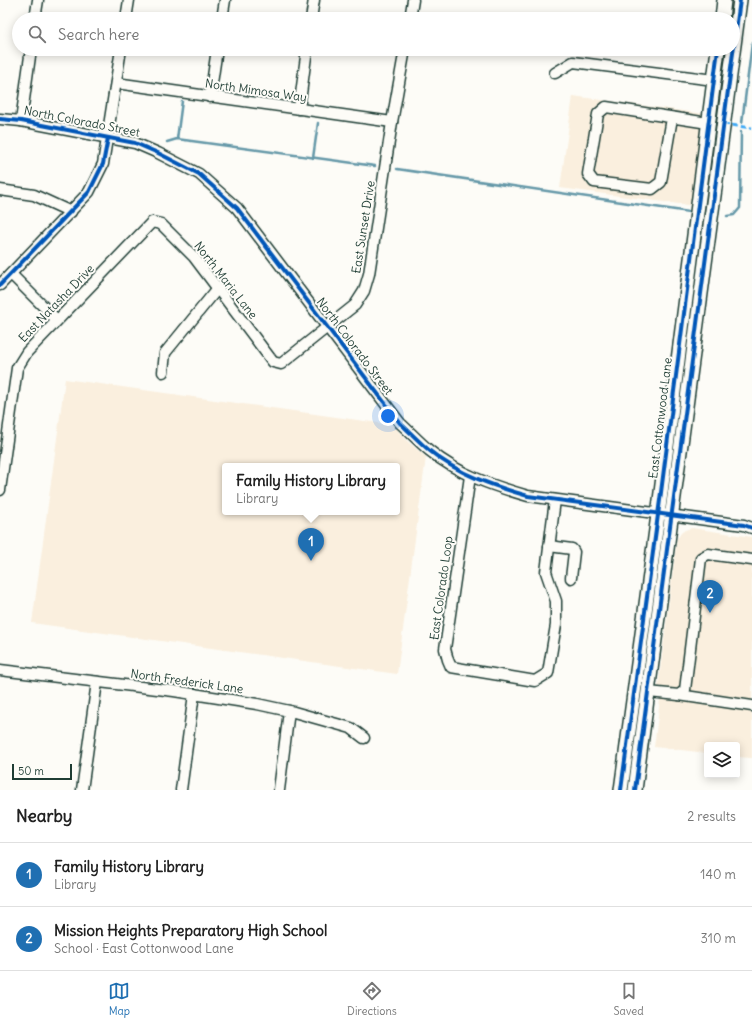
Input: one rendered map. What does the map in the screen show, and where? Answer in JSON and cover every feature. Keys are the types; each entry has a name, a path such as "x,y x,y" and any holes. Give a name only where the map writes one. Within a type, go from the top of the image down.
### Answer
{"main road":[{"path":"723,12 724,0"},
{"name":"East Cottonwood Lane","path":"738,12 740,0"},
{"name":"East Cottonwood Lane","path":"621,790 717,56"},
{"name":"East Cottonwood Lane","path":"635,790 733,56"}],"street":[{"path":"36,12 38,0"},
{"path":"127,12 128,0"},
{"path":"223,12 224,0"},
{"path":"312,12 314,0"},
{"path":"411,12 414,0"},
{"path":"21,122 30,56"},
{"path":"0,285 89,192 103,164 120,56"},
{"path":"210,96 216,56"},
{"path":"299,109 306,56"},
{"name":"East Sunset Drive","path":"273,362 281,364 347,312 364,291 367,282 404,56"},
{"path":"555,73 573,62 714,80"},
{"name":"North Mimosa Way","path":"116,83 392,122"},
{"path":"672,118 661,182 652,189 594,182 588,174 598,114 606,106 708,123"},
{"name":"North Colorado Street","path":"0,119 135,143 199,174 237,208 400,423 430,451 470,476 496,487 528,496 744,525 752,528"},
{"path":"0,190 34,195 71,212"},
{"name":"North Maria Lane","path":"152,222 162,224 194,257 273,362"},
{"name":"East Natasha Drive","path":"0,490 17,368 26,352 152,222"},
{"path":"10,274 57,320"},
{"path":"163,372 165,353 218,288"},
{"name":"East Colorado Loop","path":"470,476 446,648 451,667 535,681 548,673 556,625 556,601 546,572 555,500"},
{"path":"550,546 572,549 574,552 571,578"},
{"path":"679,695 685,690 701,558 708,554 752,560"},
{"name":"North Frederick Lane","path":"0,670 194,694 257,704 351,728 364,738"},
{"path":"82,790 97,682"},
{"path":"648,692 752,706"},
{"path":"182,790 194,694"},
{"path":"279,790 289,711"}],"shaded area":[{"path":"573,96 705,114 694,206 560,188"},
{"path":"65,379 393,425 407,441 426,457 397,674 32,623"},
{"path":"692,528 752,537 752,758 740,757 740,742 704,742 704,753 654,747 661,692 658,687 677,539 685,530"}],"waterway":[{"path":"742,123 752,43"},
{"path":"177,139 182,101"},
{"path":"313,158 318,123"},
{"path":"727,216 734,215 740,208 741,132"},
{"path":"167,142 177,139 375,166"},
{"path":"397,169 689,212"}],"marked path":[{"path":"723,124 752,128"}],"cycle path":[{"path":"738,12 740,0"},
{"path":"621,790 717,56"},
{"path":"635,790 733,56"},
{"path":"0,119 21,121 135,143 199,174 237,208 400,423 430,451 464,473 502,488 528,496 744,525 752,528"},
{"path":"0,285 89,192 103,164 108,138"}],"place":[{"name":"Family History Library","path":"311,561"},
{"name":"Mission Heights Preparatory High School","path":"710,613"}]}
